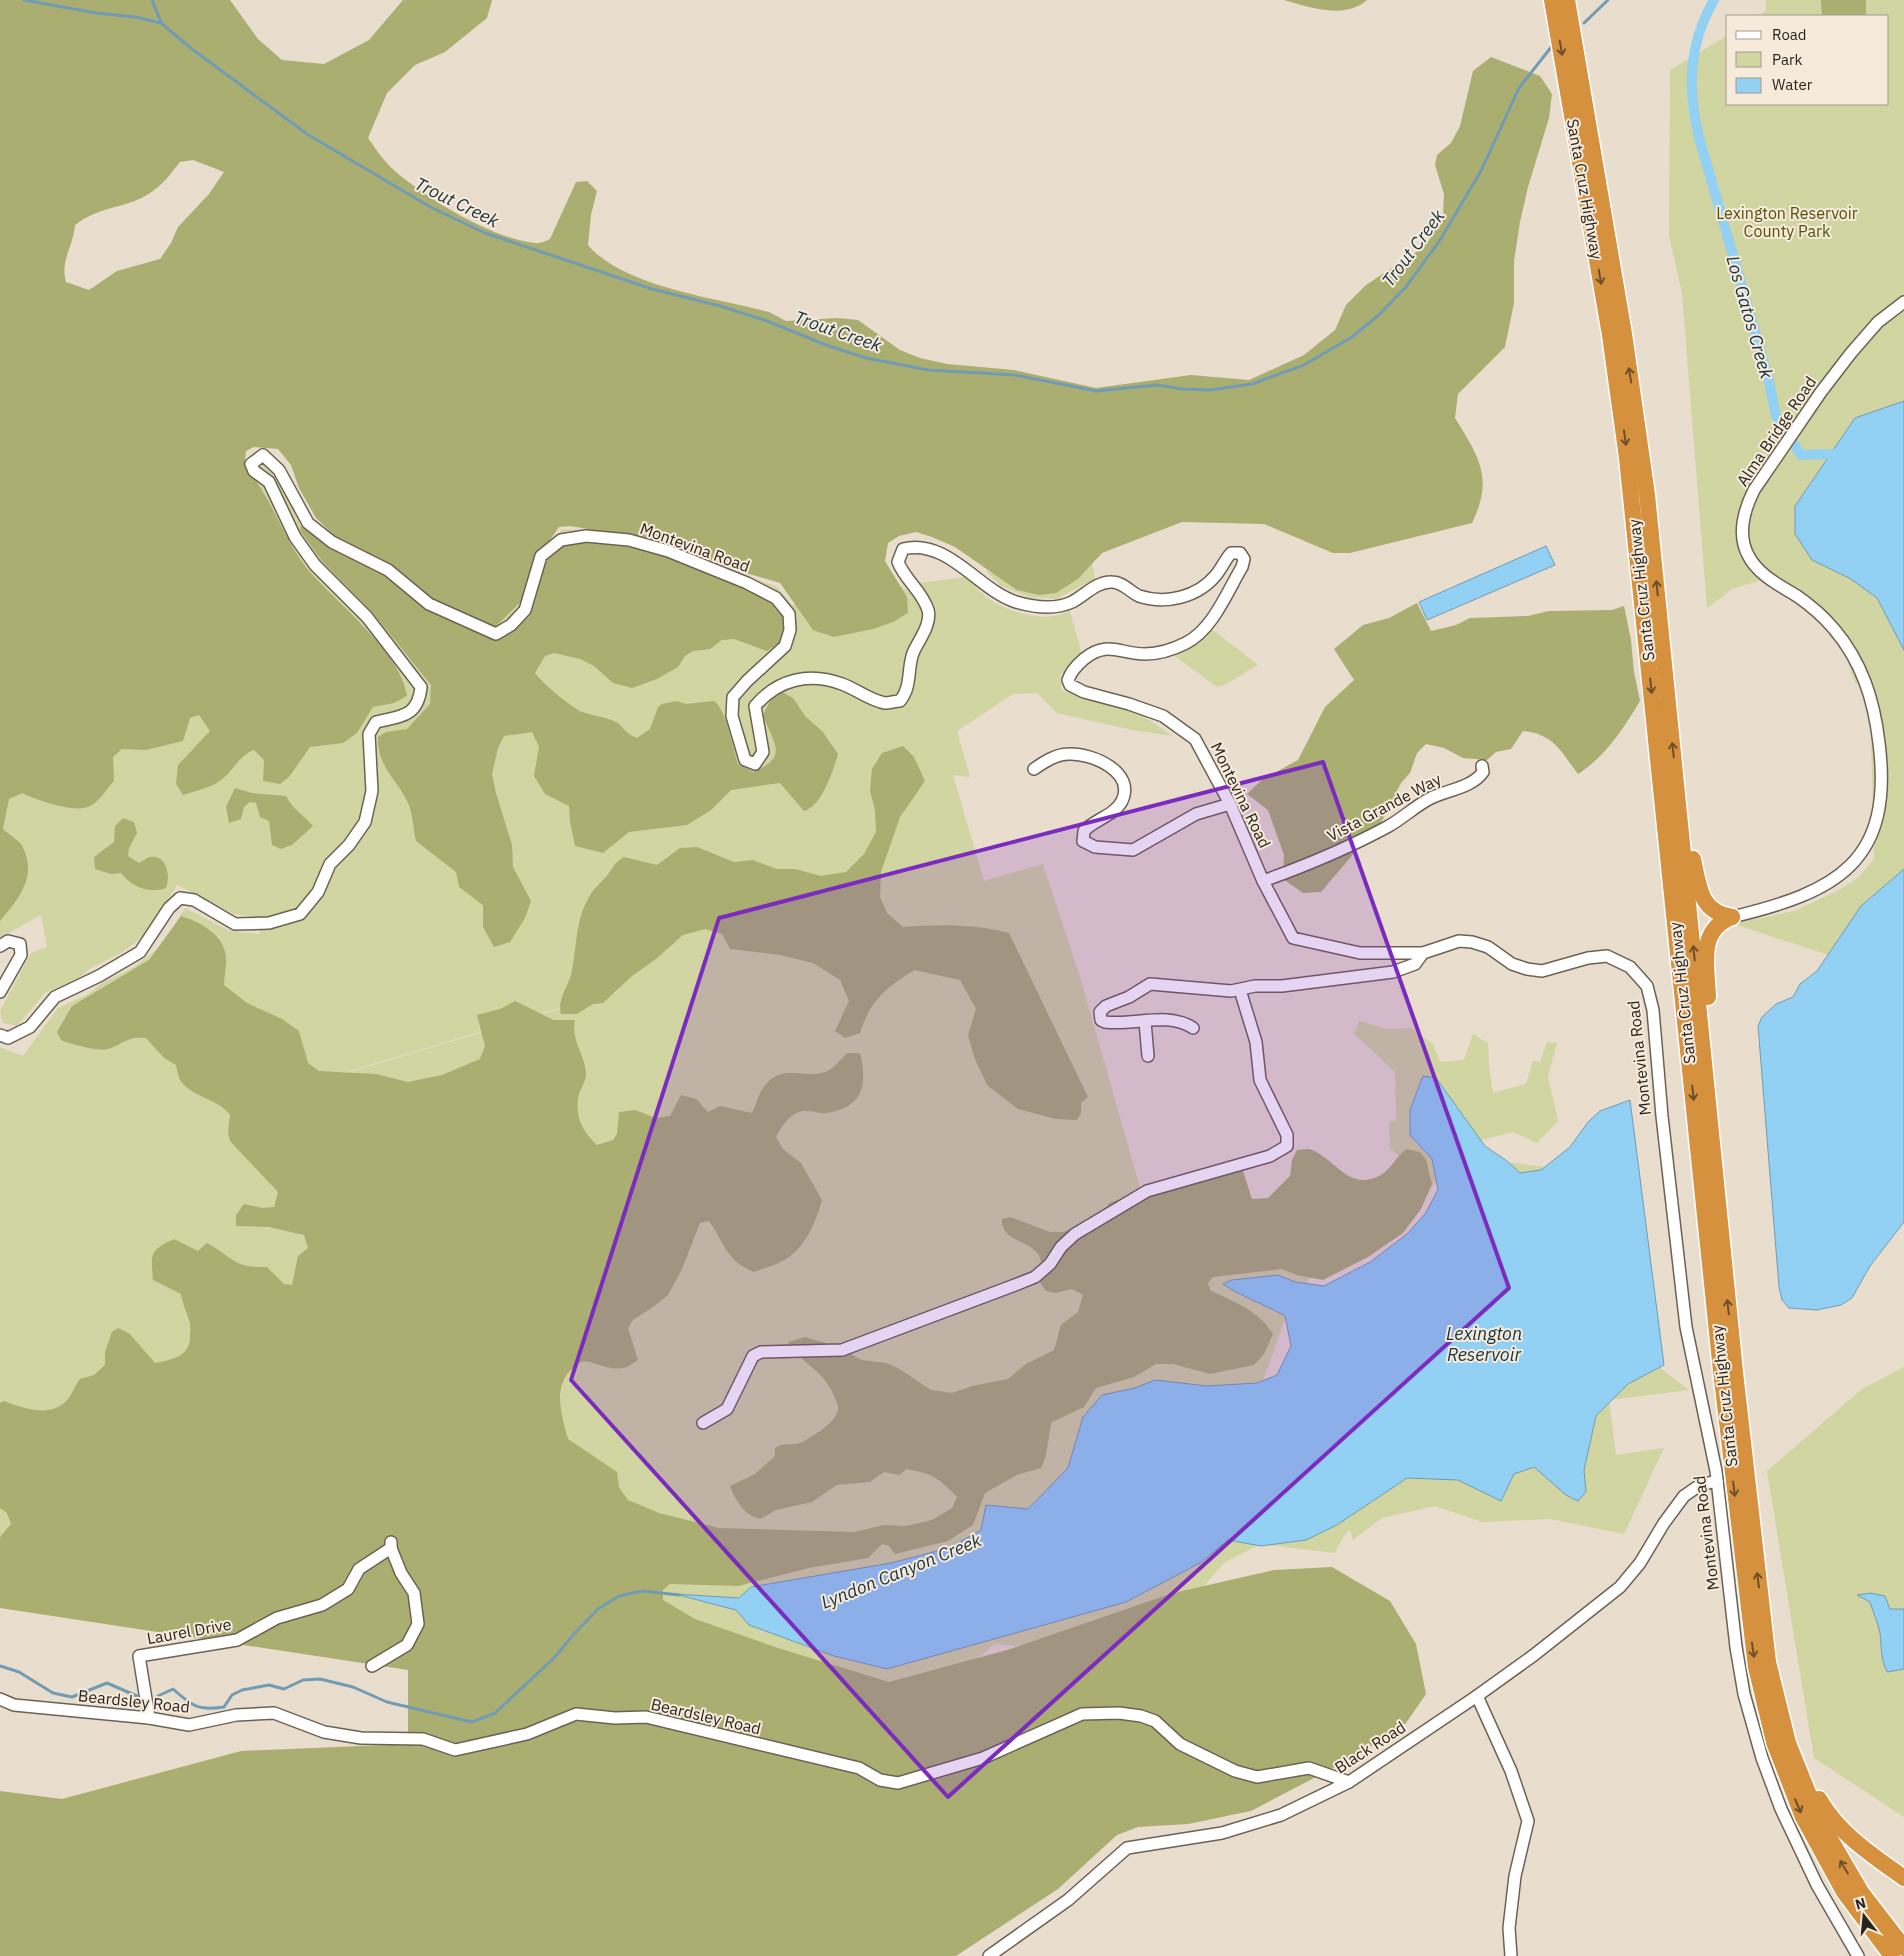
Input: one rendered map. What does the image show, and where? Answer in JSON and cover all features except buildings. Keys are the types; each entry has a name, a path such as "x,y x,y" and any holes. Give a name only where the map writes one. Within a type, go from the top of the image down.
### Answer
{"highway":[{"name":"Santa Cruz Highway","path":"1552,0 1607,319 1627,458 1722,1380 1756,1667 1774,1742 1803,1817 1844,1892 1892,1956"},
{"name":"Santa Cruz Highway","path":"1567,0 1636,413 1652,534 1710,1124 1763,1622 1772,1683 1782,1723 1802,1782 1832,1844 1860,1892 1904,1948"},
{"path":"1676,779 1696,876 1704,900 1714,912 1732,917"},
{"path":"1710,1124 1707,946 1713,929 1720,922 1732,917"},
{"path":"1782,1723 1815,1791 1834,1822 1854,1842 1904,1878"}],"street":[{"name":"Alma Bridge Road","path":"1732,917 1801,897 1820,888 1841,874 1861,854 1872,836 1881,796 1881,764 1877,726 1870,692 1858,664 1827,622 1809,605 1763,574 1746,550 1743,536 1747,505 1758,483 1821,392 1865,336 1904,302"},
{"name":"Montevina Road","path":"0,1035 8,1038 20,1033 30,1026 55,997 99,976 140,952 169,908 180,898 194,900 235,924 269,923 300,914 318,892 330,864 350,845 365,822 372,791 369,734 376,722 412,712 420,702 421,687 367,618 315,565 295,536 268,482 254,471 251,464 263,455 279,470 308,523 332,542 388,570 430,604 496,634 511,625 526,610 541,556 561,540 586,536 629,540 668,551 708,565 776,598 789,614 790,630 784,646 732,697 732,716 745,760 755,764 763,752 755,706 765,694 785,682 798,677 818,678 842,684 884,703 900,700 907,692 912,656 924,631 929,613 922,596 903,574 898,562 903,549 916,546 945,556 980,578 996,595 1018,603 1056,607 1072,602 1092,589 1112,582 1126,586 1138,596 1156,599 1184,597 1206,585 1215,576 1228,556 1237,552 1244,556 1242,566 1209,623 1198,635 1178,647 1147,654 1115,648 1095,650 1077,666 1068,680 1070,685 1084,692 1129,704 1163,716 1188,733 1202,747 1230,804 1263,880 1293,938 1360,953 1423,953 1459,941 1472,942 1488,947 1512,964 1526,969 1542,971 1588,958 1607,956 1630,967 1647,986 1653,1010 1662,1116 1686,1327 1717,1481 1736,1647 1755,1738 1781,1810 1804,1861 1858,1956"},
{"path":"1034,769 1052,758 1070,753 1088,756 1112,767 1124,781 1124,795 1116,810 1093,822 1084,831 1083,841 1094,847 1133,850 1196,814 1230,804"},
{"name":"Vista Grande Way","path":"1263,880 1301,867 1388,826 1428,799 1470,783 1483,772 1482,766"},
{"path":"0,946 8,941 20,944 21,955 0,992"},
{"path":"1193,1028 1185,1023 1167,1019 1145,1022 1105,1022 1101,1020 1100,1012 1106,1006 1129,997 1150,984 1240,990 1255,986 1282,986 1393,972 1415,964 1423,953"},
{"path":"703,1423 727,1409 753,1356 761,1352 842,1350 1028,1280 1035,1277 1050,1264 1061,1247 1075,1234 1147,1192 1270,1156 1287,1146 1287,1135 1260,1080 1256,1042 1240,990"},
{"path":"1145,1022 1148,1056"},
{"name":"Black Road","path":"988,1956 1068,1900 1128,1848 1222,1833 1281,1815 1349,1782 1477,1696 1534,1655 1620,1587 1640,1563 1664,1523 1684,1496 1700,1485 1717,1481"},
{"name":"Laurel Drive","path":"149,1718 139,1656 237,1640 277,1618 322,1605 348,1589 359,1569 391,1545 402,1574 414,1593 418,1624 407,1646 372,1666"},
{"path":"1477,1696 1511,1770 1528,1821 1515,1876 1509,1928 1511,1956"},
{"name":"Beardsley Road","path":"0,1699 14,1705 149,1718 189,1725 236,1715 274,1713 324,1732 361,1738 423,1739 455,1750 526,1734 576,1714 615,1718 646,1716 859,1768 880,1780 898,1783 983,1758 1082,1714 1119,1713 1141,1716 1155,1721 1180,1744 1235,1771 1257,1777 1309,1768 1349,1782"}],"highlighted area":[{"path":"1323,762 1509,1288 948,1797 571,1380 719,918"}],"green space":[{"path":"0,0 230,0 258,39 282,60 324,64 369,40 403,0 492,0 487,18 445,52 415,65 387,93 368,138 391,167 408,182 442,205 500,234 518,240 539,243 550,239 576,182 587,181 597,191 591,215 588,245 604,259 624,271 647,281 698,296 769,312 786,321 837,318 858,320 900,350 920,358 947,364 1014,370 1096,388 1191,375 1249,380 1304,355 1335,330 1346,305 1366,285 1418,251 1430,239 1443,215 1444,194 1435,165 1437,155 1451,143 1460,126 1473,71 1491,57 1540,76 1552,94 1549,118 1528,187 1520,222 1514,261 1514,303 1505,347 1458,394 1455,418 1477,456 1483,480 1479,507 1472,523 1350,553 1333,553 1264,524 1182,522 1102,553 1078,579 1056,593 1039,595 1017,590 955,547 916,532 899,536 888,543 885,561 907,597 908,613 893,622 873,629 834,637 813,630 780,583 749,574 672,545 570,526 559,527 548,543 524,599 495,627 422,594 390,567 336,537 316,518 299,488 291,465 278,449 254,447 246,451 245,458 250,473 269,502 302,562 381,646 394,663 403,680 407,696 394,703 373,707 357,733 343,743 310,747 289,777 280,784 263,781 264,760 254,750 244,756 217,783 183,795 176,784 178,765 210,731 199,715 190,718 183,741 146,750 122,749 113,757 114,781 100,798 90,806 84,808 66,807 22,793 9,799 3,829 21,844 28,866 27,876 20,895 0,921","holes":["193,160 224,172 209,194 178,227 171,243 160,259 117,271 89,290 66,282 66,260 75,225 94,214 132,202 150,193 163,183 180,162"]},
{"path":"1284,0 1367,0 1358,6 1338,11 1315,8"},
{"name":"Lexington Reservoir County Park","path":"1766,0 1904,0 1904,971 1889,975 1734,924 1794,911 1839,890 1859,877 1874,859 1871,729 1865,693 1854,681 1844,649 1829,636 1832,632 1808,606 1765,579 1732,589 1707,608 1682,293 1669,236 1670,70 1726,36 1726,105 1889,105 1889,15 1760,15 1766,11"},
{"path":"1821,0 1866,0 1866,15 1822,15"},
{"path":"272,455 291,480 314,522 419,596 492,629 524,600 549,547 562,529 649,535 747,577 776,586 792,605 900,586 915,595 911,584 966,577 988,599 1010,610 1041,617 1061,615 1070,611 1082,655 1060,675 1062,691 1128,706 1173,736 1132,730 1057,713 1037,693 1013,694 957,731 970,777 953,775 984,881 1043,864 1081,980 1141,1191 1243,1168 1264,1244 1409,1163 1390,1149 1389,1122 1396,1120 1395,1072 1354,1034 1359,1021 1386,1029 1411,1028 1433,1044 1440,1062 1464,1060 1473,1034 1488,1043 1493,1093 1526,1084 1533,1061 1540,1062 1547,1042 1557,1043 1548,1077 1558,1121 1537,1143 1513,1132 1458,1146 1413,1215 1334,1248 1291,1302 1257,1398 1217,1442 1446,1209 1468,1158 1547,1167 1504,1249 1689,1390 1609,1400 1616,1455 1664,1448 1624,1534 1550,1519 1482,1522 1435,1506 1382,1518 1353,1540 1350,1530 1343,1537 1335,1553 1260,1544 1224,1563 1201,1589 1046,1641 1015,1646 995,1644 969,1665 920,1693 408,1670 0,1601 0,1047 23,1056 58,1008 88,994 102,983 134,967 162,945 185,908 230,931 260,934 254,917 234,914 177,885 147,933 123,952 91,968 77,979 45,993 17,1026 3,1023 0,1011 31,953 47,947 41,915 0,938 0,638 237,461","holes":["616,991 616,992 306,1085"]},
{"path":"304,525 384,574 426,608 496,640 515,629 529,611 547,558 564,545 586,542 629,545 667,555 772,600 785,615 785,629 780,642 767,651 734,639 722,640 710,649 693,651 685,656 678,667 657,679 632,688 613,683 594,666 580,659 554,653 545,656 535,673 577,710 616,722 637,738 650,729 658,707 662,704 677,701 686,704 714,701 726,720 738,764 753,772 772,761 775,755 774,741 763,715 773,695 782,692 793,698 805,716 823,732 838,754 826,787 816,802 804,811 780,783 731,790 711,810 687,825 629,832 603,853 575,846 569,806 545,794 534,776 539,747 532,732 504,736 498,748 492,774 512,845 513,867 531,901 525,918 510,942 494,947 483,927 483,905 459,887 456,872 416,841 408,803 388,772 381,757 378,737 386,732 407,729 430,704 431,685 373,613 322,561 301,532 300,527"},
{"path":"1091,556 1095,579 1056,599 1029,597 1001,586 986,571"},
{"path":"1417,603 1431,631 1456,625 1470,618 1528,616 1549,611 1612,610 1624,606 1640,701 1620,732 1605,750 1578,774 1556,745 1550,740 1534,733 1523,731 1511,749 1496,752 1487,760 1463,758 1444,748 1426,744 1417,753 1410,773 1401,783 1383,819 1321,892 1303,893 1283,879 1284,855 1268,810 1247,794 1263,779 1298,760 1325,707 1354,680 1334,649 1363,625 1389,618"},
{"path":"1208,626 1258,665 1226,684 1217,687 1165,649"},
{"path":"903,746 914,757 925,781 900,817 881,872 880,897 887,913 903,927 957,926 1009,933 1088,1097 1081,1103 1081,1113 1077,1120 1056,1119 1018,1109 987,1085 974,1057 968,1035 976,1009 960,980 914,970 887,989 874,1003 860,1033 845,1038 835,1031 849,1001 840,980 813,963 780,955 730,949 722,934 705,929 683,935 656,959 632,976 603,1003 593,1004 577,1014 561,1014 561,999 571,975 584,906 593,891 615,864 624,857 657,865 680,848 697,847 734,862 753,860 777,869 795,869 821,876 846,872 864,854 876,832 875,810 870,791 872,769 882,753"},
{"path":"235,788 252,793 286,796 292,805 313,826 292,845 281,849 272,845 269,821 260,817 256,803 250,802 244,807 241,819 229,823 226,807"},
{"path":"123,818 134,822 137,833 129,848 128,856 139,863 150,857 160,859 168,873 166,888 147,890 130,882 121,873 111,874 95,869 94,857 114,842 115,826"},
{"path":"181,916 210,930 221,942 226,957 224,985 247,1003 282,1019 299,1031 308,1063 319,1071 376,1074 408,1082 442,1075 480,1059 485,1046 477,1015 500,1009 515,1001 554,1020 575,1020 576,1041 586,1072 578,1102 580,1122 583,1129 597,1145 613,1140 617,1134 619,1112 635,1110 656,1118 670,1116 681,1095 696,1099 708,1112 720,1106 752,1113 763,1088 778,1075 786,1073 811,1074 827,1071 833,1068 848,1053 860,1053 863,1085 855,1100 848,1106 827,1113 799,1112 785,1122 776,1137 783,1149 801,1163 822,1200 813,1225 799,1248 775,1265 754,1272 737,1263 727,1251 709,1221 700,1223 682,1269 668,1295 633,1320 628,1328 638,1360 624,1368 617,1369 583,1361 573,1368 562,1386 560,1396 562,1417 568,1439 617,1472 619,1487 628,1500 659,1513 719,1528 854,1532 884,1525 906,1526 932,1520 952,1508 957,1497 945,1485 935,1477 907,1469 899,1475 884,1472 870,1482 837,1485 812,1502 776,1510 760,1519 749,1514 741,1506 730,1486 755,1474 775,1456 775,1448 782,1445 801,1443 820,1431 835,1417 838,1404 829,1386 818,1372 793,1350 788,1342 805,1337 835,1346 862,1360 886,1363 898,1368 931,1390 952,1393 972,1386 1008,1379 1026,1364 1054,1350 1061,1325 1078,1312 1083,1295 1072,1289 1055,1293 1046,1291 1039,1280 1041,1263 1039,1256 1032,1248 1006,1232 1002,1219 1010,1217 1050,1232 1063,1232 1101,1218 1109,1203 1242,1169 1252,1199 1268,1198 1290,1176 1292,1160 1297,1150 1312,1150 1343,1172 1359,1180 1368,1180 1379,1176 1407,1149 1420,1152 1426,1160 1432,1184 1421,1209 1403,1233 1368,1257 1323,1280 1297,1275 1282,1269 1213,1277 1208,1283 1210,1290 1253,1313 1273,1334 1264,1354 1254,1365 1210,1374 1173,1364 1156,1364 1134,1377 1096,1388 1084,1407 1052,1422 1041,1468 1017,1475 985,1493 973,1525 948,1541 895,1554 889,1546 882,1544 868,1558 809,1568 738,1586 670,1584 663,1590 663,1600 695,1619 778,1648 889,1682 1007,1650 1173,1593 1274,1570 1332,1567 1390,1601 1416,1644 1426,1694 1406,1723 1356,1756 1251,1811 1188,1824 1138,1827 1117,1835 1058,1889 956,1956 0,1956 0,1791 62,1799 241,1751 408,1744 408,1670 0,1608 0,1537 11,1524 7,1513 0,1508 0,1403 4,1401 37,1410 54,1409 61,1405 70,1397 80,1379 94,1375 105,1365 105,1352 112,1332 118,1328 130,1334 155,1363 184,1353 189,1343 190,1322 181,1294 153,1280 153,1254 166,1243 174,1239 198,1251 207,1243 240,1264 267,1267 284,1284 292,1285 298,1256 308,1248 304,1235 269,1227 236,1226 236,1215 244,1204 262,1208 274,1207 278,1192 230,1141 228,1132 230,1115 225,1109 185,1086 179,1079 176,1065 164,1058 146,1038 134,1038 104,1050 92,1049 61,1040 57,1032 72,1006 149,960"},
{"path":"1904,1367 1904,1817 1814,1758 1767,1471 1862,1389"}],"water":[{"path":"1904,401 1904,650 1877,598 1851,579 1812,560 1795,534 1795,506 1855,418"},
{"path":"1546,546 1555,565 1427,620 1419,602"},
{"path":"1904,869 1904,1222 1870,1266 1852,1298 1841,1305 1817,1310 1789,1308 1782,1300 1779,1287 1758,1026 1762,1017 1776,1004 1793,997 1800,984 1817,971 1861,906"},
{"name":"Lexington Reservoir","path":"1423,1076 1436,1078 1485,1146 1507,1161 1520,1173 1541,1170 1570,1147 1588,1122 1600,1111 1630,1100 1664,1365 1628,1384 1596,1416 1584,1470 1586,1492 1578,1501 1566,1495 1534,1467 1514,1474 1501,1501 1458,1480 1407,1478 1337,1525 1306,1540 1261,1546 1228,1540 1200,1563 1126,1602 887,1669 834,1656 749,1625 736,1610 675,1594 739,1598 751,1587 891,1563 949,1548 981,1530 986,1505 1028,1509 1068,1468 1083,1417 1102,1395 1135,1388 1155,1380 1207,1386 1257,1383 1277,1375 1291,1346 1285,1316 1223,1284 1232,1280 1278,1275 1295,1282 1324,1286 1370,1262 1407,1234 1425,1214 1438,1190 1432,1159 1410,1135 1410,1110"},
{"path":"1870,1593 1885,1596 1890,1609 1904,1609 1904,1669 1887,1672 1882,1657 1880,1633 1870,1602 1857,1595"}],"waterway":[{"name":"Trout Creek","path":"24,0 96,13 135,17 161,23 192,49 307,134 432,208 485,233 652,289 720,306 767,321 826,345 866,358 928,370 1015,375 1096,391 1157,385 1182,389 1210,390 1252,384 1304,365 1352,337 1380,314 1406,287 1440,240 1481,171 1519,88 1552,46"},
{"path":"152,0 161,22"},
{"name":"Trout Creek","path":"1584,23 1608,0"},
{"name":"Los Gatos Creek","path":"1714,0 1699,34 1692,69 1693,104 1700,141 1768,377 1776,416 1801,455 1831,454"},
{"name":"Lyndon Canyon Creek","path":"158,1696 173,1689 185,1700 196,1706 215,1708 224,1707 232,1695 242,1690 269,1685 284,1689 303,1680 320,1679 353,1687 387,1702 472,1722 495,1713 554,1658 598,1609 619,1596 643,1591 679,1595"},
{"name":"Lyndon Canyon Creek","path":"0,1666 19,1672 53,1693 72,1697 107,1683 137,1696"}]}
